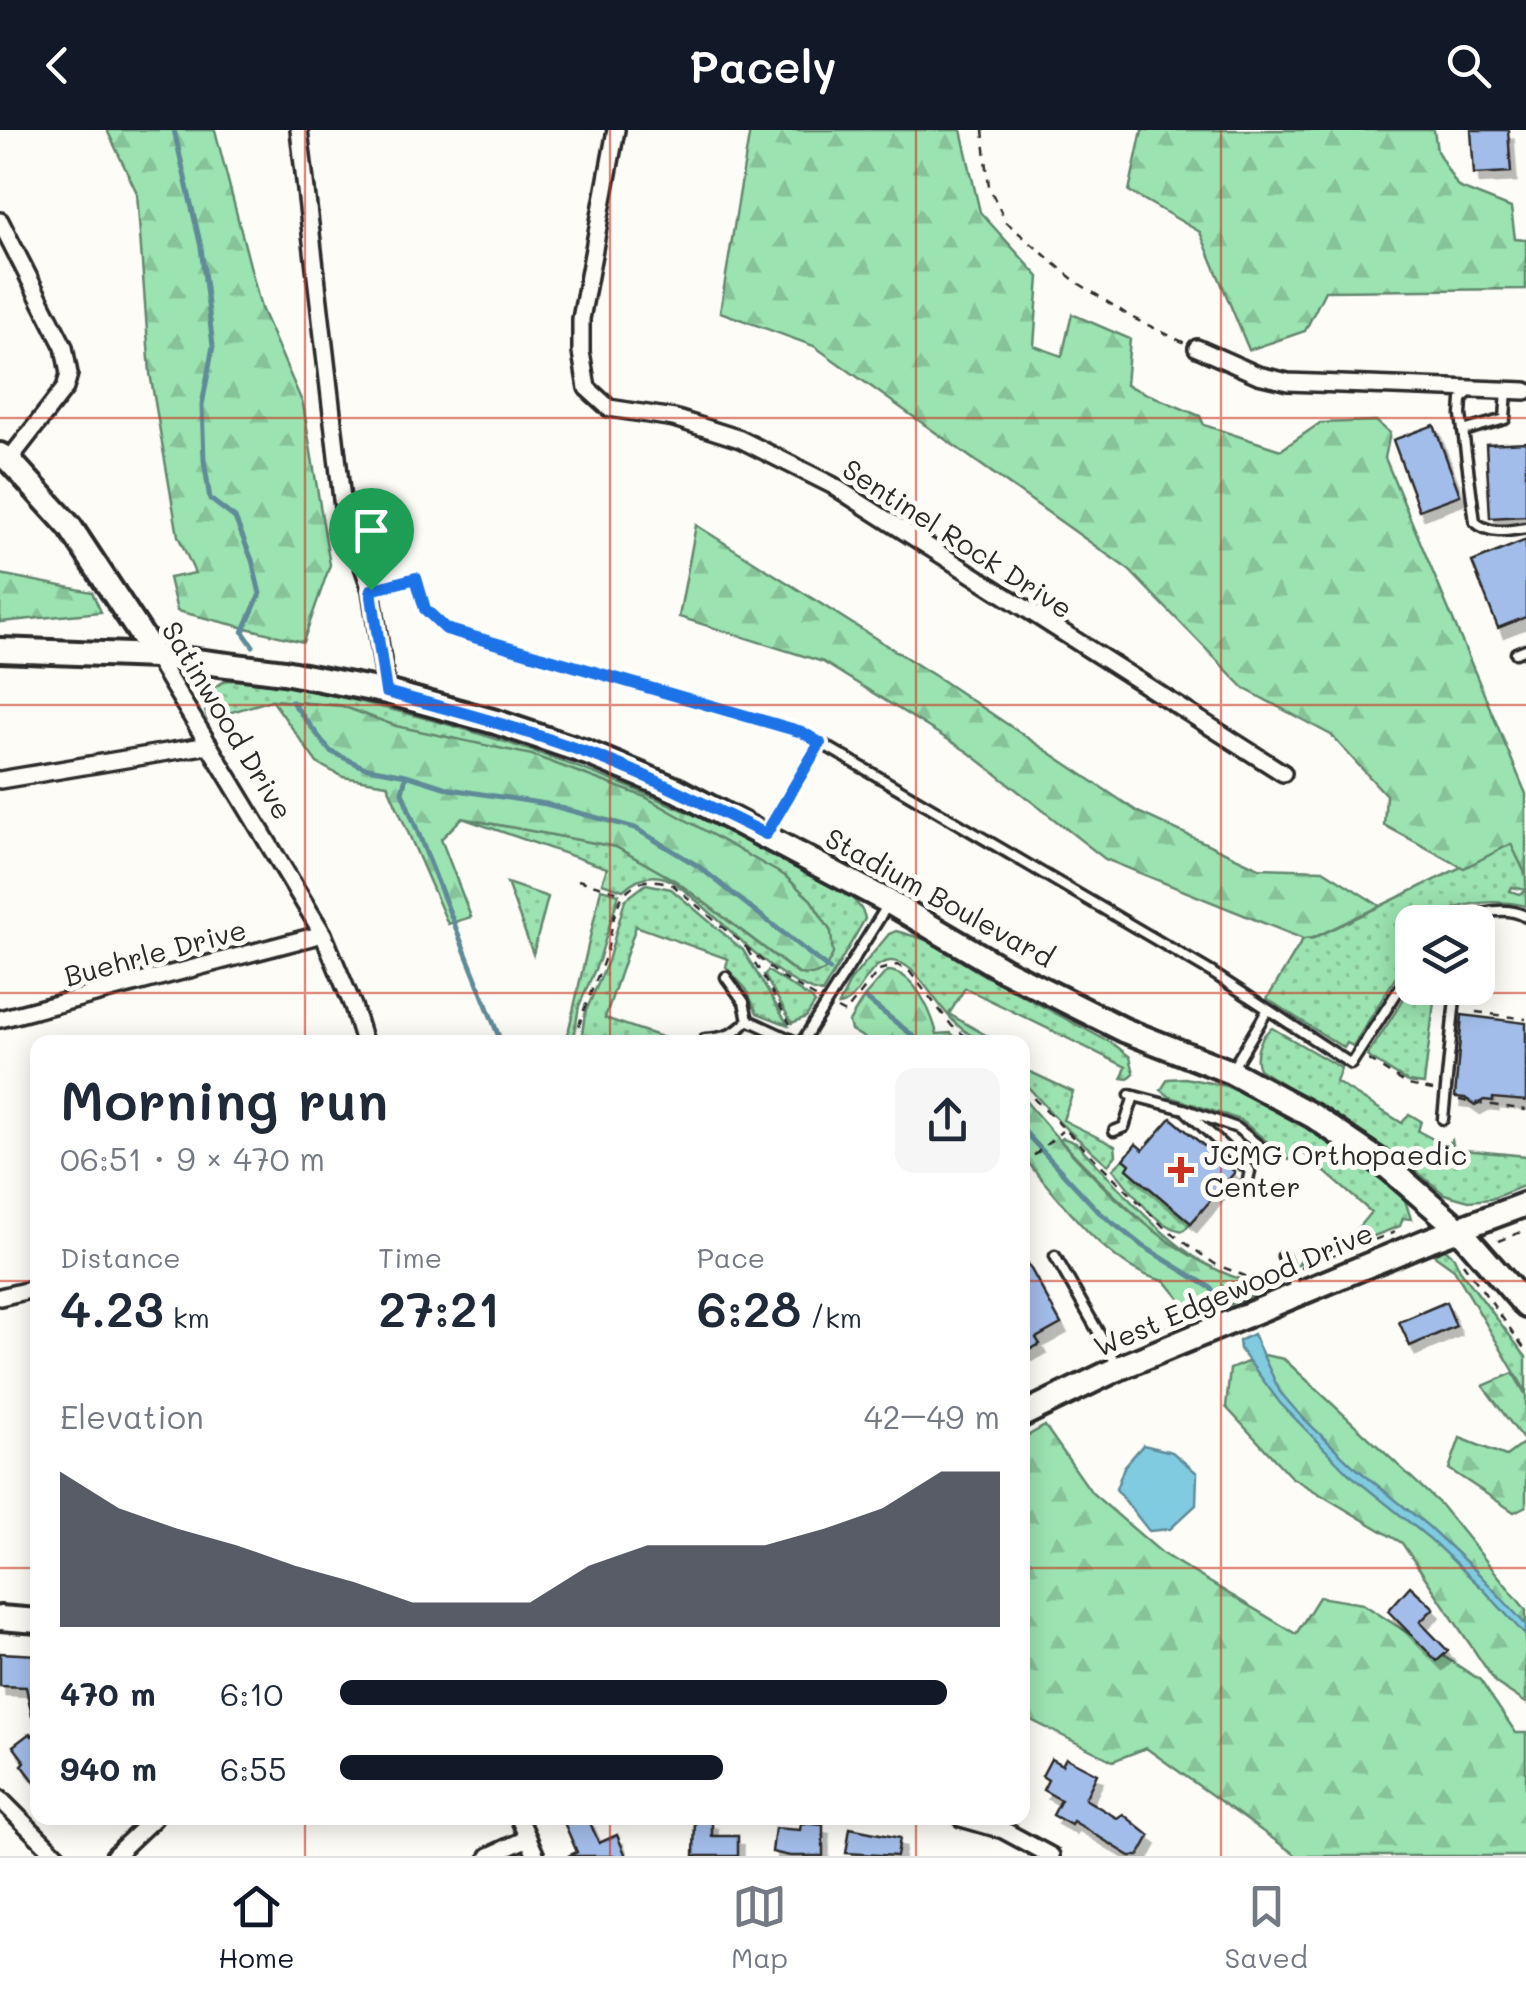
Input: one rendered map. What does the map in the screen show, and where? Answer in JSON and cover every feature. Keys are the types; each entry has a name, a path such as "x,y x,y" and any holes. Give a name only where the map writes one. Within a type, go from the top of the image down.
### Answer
{"main road":[{"name":"Satinwood Drive","path":"5,458 70,527 155,656"},
{"name":"Stadium Boulevard","path":"0,650 155,656 284,672 386,692 496,722 588,753 677,790 766,834 1004,970 1107,1022 1231,1072 1313,1116 1389,1168 1459,1230 1526,1306"},
{"name":"West Edgewood Drive","path":"1030,1411 1119,1368 1298,1293 1526,1204"},
{"path":"0,1618 30,1620"}],"street":[{"path":"299,130 343,508 371,590 386,692"},
{"name":"Sentinel Rock Drive","path":"616,130 581,320 581,352 588,388 609,408 674,418 740,439 832,485 1283,773"},
{"path":"0,221 64,347 69,374 64,388 5,458"},
{"path":"1197,348 1258,375 1288,382 1526,391"},
{"name":"Satinwood Drive","path":"155,656 323,934 362,1035"},
{"path":"0,780 208,745"},
{"name":"Buehrle Drive","path":"0,1019 323,934"},
{"path":"0,1297 30,1290"},
{"path":"0,1799 57,1856"},
{"path":"114,1856 147,1825"},
{"path":"522,1825 536,1856"},
{"path":"986,1825 1004,1830 1051,1856"},
{"path":"489,1856 528,1838"}],"lane":[{"path":"1470,390 1462,400 1463,431 1475,522 1483,529 1498,532 1526,528"},
{"path":"1463,431 1505,419 1507,390"},
{"path":"371,590 416,578 425,609 446,629 802,732 1210,972 1351,1064 1395,995"},
{"path":"1516,653 1526,649"},
{"path":"766,834 820,743"},
{"path":"804,1035 889,902"},
{"path":"1495,912 1518,912 1526,917"},
{"path":"726,977 744,1002 748,1020"},
{"path":"1442,1119 1454,1005"},
{"path":"1231,1072 1267,1010"},
{"path":"748,1020 783,1035"},
{"path":"731,1035 748,1020"},
{"path":"1114,1131 1124,1126 1132,1096 1236,1128 1277,1160"},
{"path":"1184,1109 1250,1171 1245,1193"},
{"path":"1054,1256 1119,1368"},
{"path":"1282,1256 1298,1293"}],"path":[{"path":"982,130 989,187 1006,222 1075,281 1130,317 1197,348"},
{"path":"578,880 624,893"},
{"path":"577,1035 578,1021 605,956 624,893 650,880 672,885 781,977 821,1000"},
{"path":"746,948 791,1026"},
{"path":"838,1009 845,1014 879,970 896,965 910,972 952,1026 964,1035"},
{"path":"1476,1012 1526,1019"},
{"path":"1030,1095 1166,1230 1215,1264 1258,1279 1281,1276"},
{"path":"1030,1158 1064,1130"},
{"path":"1460,1257 1466,1271 1526,1351"}],"green space":[{"path":"107,130 215,130 261,308 303,404 330,565 303,642 177,611 169,578 195,573 178,536 150,373 137,193"},
{"path":"750,130 961,130 980,212 1039,277 1034,346 1062,356 1072,314 1130,339 1126,385 1200,416 1204,425 1281,450 1320,423 1376,421 1390,433 1385,458 1526,794 1526,875 1511,844 1464,868 1384,825 1386,795 1331,735 1245,689 1129,570 814,346 720,312"},
{"path":"1142,130 1434,130 1437,151 1458,187 1511,208 1515,239 1526,240 1526,289 1325,291 1305,331 1249,350 1200,232 1129,191"},
{"path":"696,525 940,679 1138,812 1259,868 1323,870 1380,906 1313,938 1303,939 1105,859 968,752 823,662 679,617"},
{"path":"0,574 92,592 101,612 0,622"},
{"path":"227,680 284,686 377,706 480,734 581,768 728,830 813,873 853,899 865,919 822,993 806,988 756,954 669,880 648,877 623,890 602,883 607,868 462,818 616,847 676,881 798,974 831,932 811,900 785,876 342,706 272,700 208,719 208,695"},
{"path":"272,700 342,706 396,726 532,755 645,797 785,876 811,900 831,932 833,954 824,971 799,974 676,881 616,847 462,818 441,839 471,917 448,924 387,784 343,777 317,763"},
{"path":"1511,843 1526,875 1526,890 1512,887 1510,891 1526,891 1526,906 1395,905 1395,978 1353,1046 1347,1043 1344,1048 1267,999 1303,939 1314,938"},
{"path":"507,883 548,897 533,954"},
{"path":"646,884 671,889 743,950 788,1025 757,1013 746,989 726,967 728,959 636,926 605,1018 655,1035 582,1035 585,1013 608,961 625,900"},
{"path":"601,889 619,894 599,960 579,1006 574,1035 568,1035"},
{"path":"896,931 927,940 1115,1045 1130,1057 1134,1073 1128,1079 1122,1078 1126,1067 965,988 949,1014 986,1035 973,1035 949,1016 915,973 890,961 875,968 853,997 839,1005 850,981 889,934"},
{"path":"768,971 812,999 815,1003 806,1017 792,1023 764,975"},
{"path":"887,971 897,973 913,985 926,1004 937,1034 953,1035 859,1035 851,1030 849,1022"},
{"path":"1400,1005 1434,1005 1424,1084 1408,1082 1367,1056"},
{"path":"1272,1028 1341,1068 1336,1082 1402,1123 1409,1114 1421,1121 1418,1131 1446,1146 1452,1140 1454,1149 1526,1156 1526,1185 1491,1199 1469,1201 1444,1194 1399,1157 1259,1069 1259,1047"},
{"path":"1030,1072 1073,1092 1063,1120 1115,1146 1116,1155 1108,1165 1061,1124 1030,1089"},
{"path":"1185,1078 1226,1086 1293,1118 1404,1197 1411,1219 1403,1218 1400,1226 1298,1265 1304,1256 1352,1235 1371,1212 1301,1151 1289,1160 1241,1120 1170,1097 1161,1090 1168,1079"},
{"path":"1030,1106 1095,1178 1150,1227 1179,1249 1242,1280 1244,1299 1209,1312 1183,1303 1165,1281 1125,1263 1070,1212 1030,1165"},
{"path":"1060,1140 1076,1143 1162,1232 1214,1269 1165,1239 1143,1221"},
{"path":"1124,1159 1130,1164 1127,1169 1191,1223 1183,1231 1162,1223 1113,1169"},
{"path":"1445,1249 1526,1357 1526,1392 1454,1269 1433,1254"},
{"path":"1216,1269 1241,1279 1269,1282 1266,1289 1244,1299 1241,1280"},
{"path":"1264,1355 1284,1359 1440,1504 1526,1610 1526,1703 1496,1683 1402,1543 1291,1477 1226,1407 1230,1369"},
{"path":"1513,1373 1526,1395 1526,1506 1514,1512 1449,1469 1460,1438 1506,1456 1525,1442 1483,1386"},
{"path":"1045,1426 1092,1493 1163,1554 1296,1634 1319,1597 1363,1604 1480,1680 1516,1733 1526,1733 1526,1856 1297,1856 1146,1748 1113,1761 1030,1720 1030,1434"}],"water":[{"path":"1253,1334 1280,1392 1299,1414 1479,1574 1526,1625 1526,1636 1483,1589 1430,1539 1348,1473 1280,1403 1240,1349 1239,1341"},
{"path":"1143,1445 1172,1452 1197,1473 1196,1505 1170,1529 1149,1531 1116,1489 1124,1467"}],"building":[{"path":"1471,130 1508,130 1511,172 1474,174"},
{"path":"1434,425 1460,495 1419,510 1393,440"},
{"path":"1526,442 1526,516 1490,518 1486,444"},
{"path":"1526,540 1526,617 1498,628 1472,562"},
{"path":"1462,1015 1526,1023 1526,1101 1493,1098 1475,1105 1455,1097"},
{"name":"JCMG Orthopaedic Center","path":"1171,1118 1235,1172 1191,1223 1127,1169 1130,1164 1124,1159 1136,1144 1143,1150"},
{"path":"1030,1268 1061,1324 1036,1338 1040,1344 1030,1350"},
{"path":"1446,1302 1456,1326 1410,1346 1399,1322"},
{"path":"1410,1586 1434,1608 1420,1622 1448,1651 1437,1661 1388,1611"},
{"path":"0,1653 30,1655 30,1706 26,1687 0,1686"},
{"path":"30,1733 30,1776 22,1765 25,1762 13,1746"},
{"path":"1066,1758 1097,1774 1085,1799 1117,1818 1123,1814 1150,1836 1139,1856 1130,1856 1073,1821 1071,1825 1053,1815 1061,1800 1043,1790 1048,1780 1042,1776 1051,1759 1062,1765"},
{"path":"565,1825 591,1825 599,1843 617,1835 626,1856 568,1856 577,1852"},
{"path":"695,1825 712,1825 712,1836 738,1836 738,1856 694,1856"},
{"path":"801,1825 823,1825 823,1856 772,1852 775,1828 800,1830"},
{"path":"850,1828 900,1838 897,1856 846,1853"}],"waterway":[{"path":"174,130 201,247 213,346 202,405 204,460 210,499 235,518 252,560 260,594 243,632 253,646"},
{"path":"292,702 330,751 363,767 450,789 546,804 635,828 698,866 830,970"},
{"path":"406,776 402,792 498,1035"},
{"path":"865,998 912,1035"},
{"path":"1030,1138 1099,1212 1141,1245 1211,1288 1221,1303"}],"place":[{"name":"JCMG Orthopaedic Center","path":"1181,1170"}],"route":[{"path":"416,578 425,609 446,629 802,732 820,743 766,834 677,790 588,753 496,722 386,692 371,590 416,578"}]}
